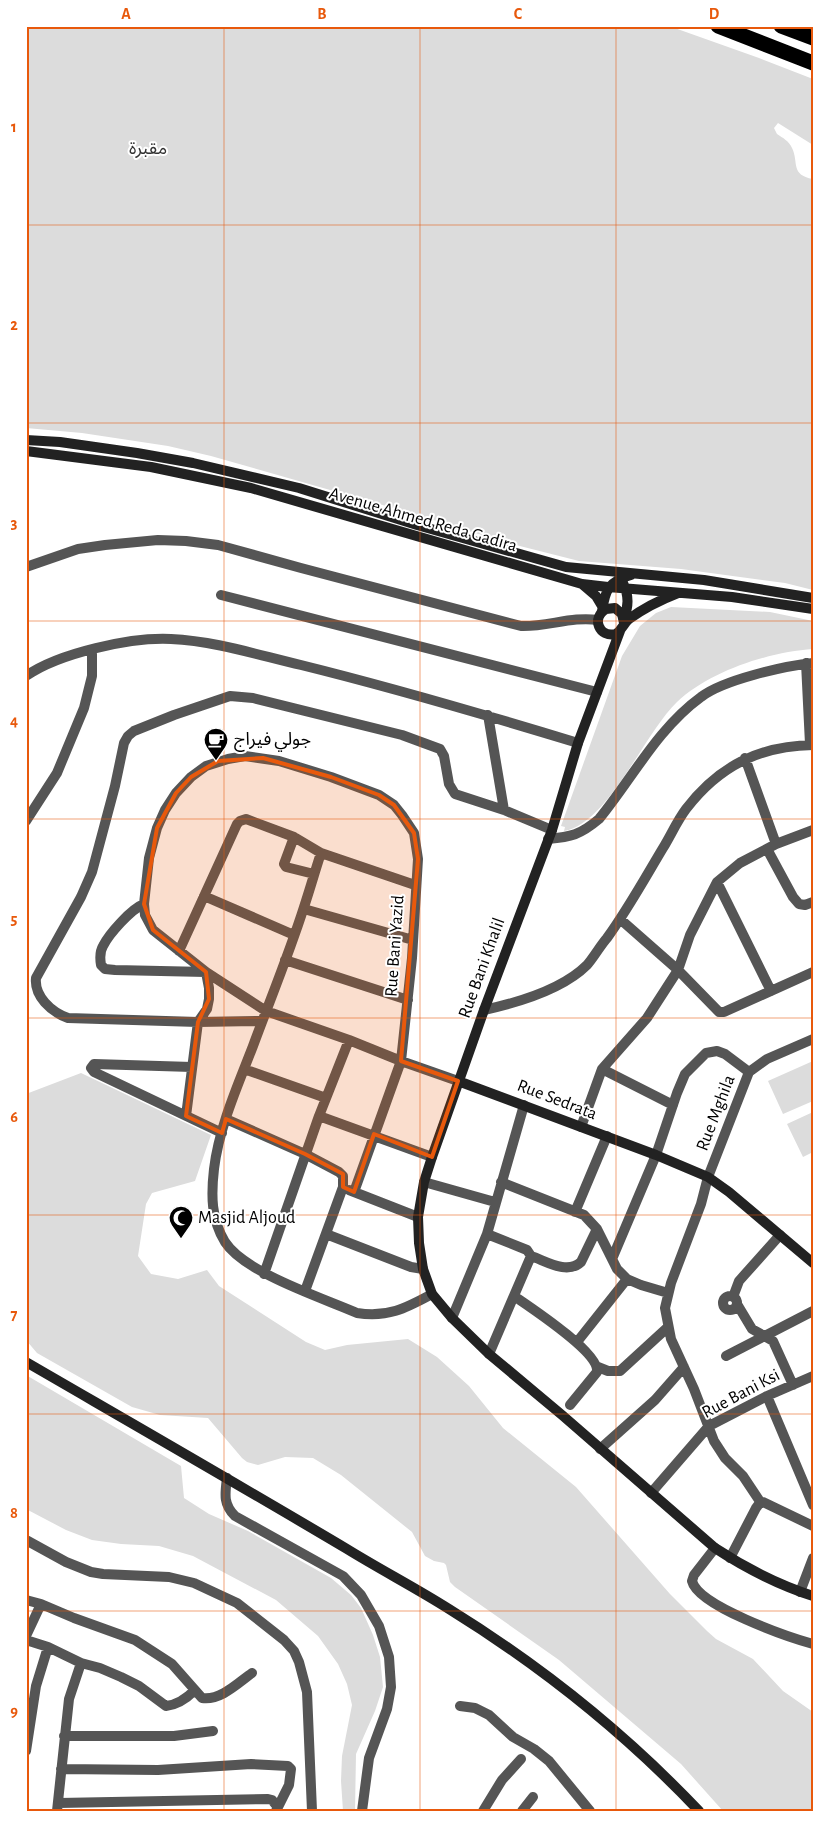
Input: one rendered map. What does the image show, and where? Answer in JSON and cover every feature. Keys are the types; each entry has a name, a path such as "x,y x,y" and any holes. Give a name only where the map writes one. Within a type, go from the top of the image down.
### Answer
{"highway":[{"path":"718,26 813,62"},
{"path":"781,26 813,38"}],"street":[{"name":"Avenue Ahmed Reda Gadira","path":"26,440 98,448 192,463 299,488 556,565 704,580 813,598"},
{"name":"Avenue Ahmed Reda Gadira","path":"26,450 160,468 251,488 582,584 740,598 813,609"},
{"path":"26,457 39,452"},
{"path":"26,567 78,548 158,540 186,541 237,549 301,568 521,626 543,626 580,619 610,608 615,608 622,614 623,624"},
{"path":"610,571 620,579 626,588"},
{"path":"611,657 608,643 600,629 601,612 608,587 620,579 634,574"},
{"path":"582,584 596,596 601,612"},
{"name":"Rue Bani Khalil","path":"432,1294 424,1269 419,1243 418,1218 424,1182 458,1080 550,835 578,743 596,692 623,624 628,603 626,588"},
{"path":"603,632 612,635 623,624 651,605 681,592"},
{"path":"221,595 596,692"},
{"path":"26,676 54,661 92,650 147,640 172,639 217,645 369,682 488,715 578,743"},
{"path":"26,821 57,773 84,708 92,676 92,650"},
{"path":"262,1022 68,1018 56,1011 40,997 35,985 36,978 81,897 92,872 115,786 124,743 134,731 230,696 253,698 402,735 440,749 444,756 449,784 455,794 504,810 550,835 568,838 586,830 599,819 661,736 679,716 702,696 730,683 758,674 810,663 812,744 760,753 745,758 721,773 701,790 685,810 620,919 586,965 569,978 540,993 513,1004 484,1010"},
{"path":"488,715 504,810"},
{"name":"Rue Bani Yazid","path":"144,904 149,858 157,828 166,810 176,793 191,777 206,766 218,761 245,756 279,761 379,795 402,815 414,833 418,860 408,1000 401,1061 354,1192"},
{"path":"745,758 772,846 793,897 799,904 805,905 813,902"},
{"path":"178,952 240,821 246,819 294,837 321,853 416,884"},
{"path":"581,1127 602,1069 647,1018 678,970 690,935 717,882 740,863 772,846 813,830"},
{"path":"294,837 284,864 286,867 314,874"},
{"path":"321,853 304,909 222,1132 214,1168 212,1210 216,1225 226,1244 264,1274 358,1313 387,1314 406,1308 432,1294 452,1318 489,1354 715,1548 766,1579 813,1596"},
{"path":"717,882 771,991"},
{"path":"204,896 294,935"},
{"path":"144,904 131,911 102,946 101,965 105,969 115,970 206,972 209,999 207,1008 198,1022 186,1116"},
{"name":"Rue Sedrata","path":"144,904 145,915 153,930 178,952 266,1011 458,1080 656,1155 708,1177 729,1192 813,1263"},
{"path":"304,909 413,940"},
{"path":"620,919 678,970 719,1012 729,1010 813,972"},
{"path":"285,960 408,1000"},
{"name":"Rue Mghila","path":"761,1503 743,1476 718,1450 668,1328 665,1308 668,1293 708,1177 749,1072 767,1059 813,1039"},
{"path":"264,1274 305,1154 349,1040"},
{"path":"612,1259 656,1155 685,1074 706,1053 717,1052 725,1054 749,1072"},
{"path":"192,1067 94,1064 92,1066 94,1072 222,1132"},
{"path":"244,1068 326,1098"},
{"path":"602,1069 673,1104"},
{"path":"452,1318 486,1234 524,1105"},
{"path":"319,1116 432,1156"},
{"path":"226,1119 305,1154 341,1173 343,1176 343,1186 305,1291"},
{"path":"575,1212 606,1136"},
{"path":"424,1182 495,1202"},
{"path":"501,1182 588,1218 596,1229 617,1269 627,1279 668,1293"},
{"path":"343,1186 418,1218"},
{"path":"486,1234 528,1250 531,1256 568,1268 577,1266 581,1262 596,1229"},
{"path":"326,1234 411,1267 424,1269"},
{"path":"780,1235 739,1281 735,1300 752,1329 764,1335 775,1344 793,1384"},
{"path":"489,1354 531,1256"},
{"path":"577,1342 627,1279"},
{"path":"514,1296 577,1342 598,1367 608,1371 620,1371 668,1328"},
{"path":"726,1356 813,1311"},
{"path":"26,1362 418,1589 518,1654 559,1684 620,1735 699,1811"},
{"path":"570,1404 597,1372 598,1367"},
{"path":"600,1449 655,1400 684,1367"},
{"name":"Rue Bani Ksi","path":"651,1493 709,1426 767,1396 813,1376"},
{"path":"767,1396 811,1493 813,1505"},
{"path":"227,1478 225,1499 228,1508 235,1516 343,1576 361,1595 380,1626 389,1656 391,1687 386,1709 369,1758 362,1811"},
{"path":"730,1558 756,1508 761,1503 764,1502 813,1526"},
{"path":"26,1540 66,1562 91,1572 169,1577 194,1583 237,1603 284,1640 294,1651 300,1662 307,1692 312,1811"},
{"path":"715,1548 694,1575 692,1580 696,1590 722,1607 754,1623 783,1635 813,1644"},
{"path":"800,1592 813,1558"},
{"path":"26,1600 122,1634 152,1650 179,1671 200,1697 205,1699 228,1691 252,1672"},
{"path":"26,1636 41,1604"},
{"path":"26,1640 48,1647 81,1663 100,1668 139,1686 166,1706 171,1706 195,1690"},
{"path":"26,1751 36,1686 48,1647"},
{"path":"81,1663 68,1700 58,1807 268,1799 272,1800 276,1808"},
{"path":"460,1706 475,1708 489,1715 512,1737 534,1748 549,1762 590,1811"},
{"path":"64,1736 174,1736 213,1730"},
{"path":"483,1811 502,1780 521,1759"},
{"path":"61,1770 158,1770 251,1764 288,1766 291,1769 289,1785 276,1808"},
{"path":"522,1811 533,1797"}],"highlighted area":[{"path":"263,758 331,777 379,795 394,805 414,833 418,859 401,1061 458,1081 432,1157 374,1134 354,1192 343,1187 343,1174 305,1154 226,1119 222,1133 186,1116 198,1022 209,999 206,972 153,930 144,904 157,828 176,793 191,777 218,761"}],"green space":[{"name":"مقبرة","path":"26,26 669,26 813,79 813,145 778,123 774,128 777,134 791,146 798,171 806,177 813,179 813,590 785,583 681,569 579,561 504,542 414,514 211,456 168,446 82,433 26,428"},
{"path":"671,607 770,612 813,621 813,649 778,654 741,665 723,672 691,691 677,702 665,716 611,795 596,812 580,825 564,831 565,827 561,826 622,656 640,626 656,613"},
{"path":"813,1061 813,1101 783,1114 768,1081"},
{"path":"81,1073 211,1135 195,1181 152,1193 146,1204 138,1256 151,1274 178,1279 207,1270 219,1286 306,1342 325,1350 347,1345 408,1339 437,1357 469,1386 503,1428 576,1487 670,1594 707,1631 716,1639 753,1659 783,1691 813,1712 813,1811 723,1811 681,1764 559,1660 455,1587 450,1582 446,1565 425,1556 412,1532 341,1475 313,1458 285,1457 258,1465 247,1462 208,1418 160,1415 132,1407 37,1353 26,1340 26,1094"},
{"path":"813,1112 813,1152 803,1157 787,1124"},
{"path":"26,1375 181,1466 184,1498 209,1514 248,1531 331,1578 351,1595 361,1608 380,1657 383,1687 375,1711 356,1754 355,1811 343,1811 341,1781 342,1756 352,1705 347,1684 338,1664 318,1636 276,1600 193,1556 159,1546 92,1540 66,1530 26,1509"}],"place":[{"name":"جولي فيراج","path":"216,761"},
{"name":"Masjid Aljoud","path":"181,1239"}]}
